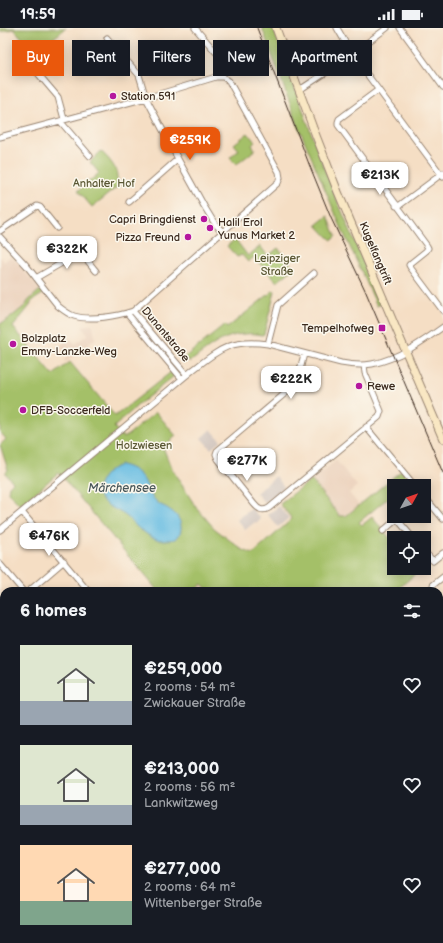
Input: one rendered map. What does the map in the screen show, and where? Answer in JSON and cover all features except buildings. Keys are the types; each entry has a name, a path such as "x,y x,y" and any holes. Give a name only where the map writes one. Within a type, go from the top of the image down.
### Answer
{"street":[{"path":"195,28 221,58 223,77"},
{"name":"Kugelfangtrift","path":"276,28 338,192 443,439"},
{"path":"337,28 344,40"},
{"path":"371,40 387,28"},
{"path":"400,28 443,87"},
{"path":"107,38 139,75 146,98 178,159 215,224 223,232"},
{"path":"40,76 58,97 62,120 90,156"},
{"path":"298,89 319,76"},
{"path":"368,76 442,175 397,206"},
{"path":"0,137 146,98 216,77 223,77 228,81 279,172 280,178 278,183 134,311"},
{"path":"378,90 339,119 338,125 427,246 428,248 426,251 409,265 443,311"},
{"path":"128,202 178,159"},
{"path":"0,230 37,206 40,207 57,228"},
{"name":"Dunantstraße","path":"0,237 58,306 74,316 93,318 134,311 187,375"},
{"path":"36,278 79,253 82,254 96,271"},
{"path":"268,344 278,305 314,273"},
{"name":"Dunantstraße","path":"127,313 182,380"},
{"path":"0,530 187,375 214,354 229,346 249,342 268,344 341,364 364,365 382,362 405,352 443,327"},
{"path":"304,354 295,385 217,451 216,454 218,459 243,491 260,510 269,508 379,417 380,411 365,373 364,365"},
{"path":"366,428 409,479"},
{"path":"431,505 443,519"},
{"path":"22,512 85,587"},
{"path":"383,531 392,523"},
{"path":"431,560 433,562 443,553"},
{"path":"34,587 64,561"},
{"path":"0,564 20,587"},
{"path":"433,587 443,577"}],"shaded area":[{"path":"11,256 40,290 28,301 26,305 0,324 0,257 4,262"},
{"path":"86,325 93,325 95,339 66,362 64,360 67,357 59,347 69,338 75,344 88,334 82,327"},
{"path":"211,429 221,441 211,449 201,438"},
{"path":"336,460 357,486 349,493 359,505 346,516 340,516 312,481"},
{"path":"276,476 284,487 265,503 256,493"},
{"path":"279,506 289,518 278,527 268,515"},
{"path":"252,508 261,519 245,530 237,520"},
{"path":"202,583 205,587 198,587"}],"green space":[{"path":"66,28 51,40 24,40 14,29 0,32 0,29"},
{"path":"262,28 273,28 277,40 277,69 269,47 269,40 266,40"},
{"path":"280,76 291,76 327,176 381,304 377,306 343,232 299,128"},
{"path":"248,133 255,142 252,145 255,150 236,165 230,158 239,150 234,144"},
{"name":"Anhalter Hof","path":"101,151 114,167 117,178 121,184 92,207 78,191 99,173 90,162"},
{"path":"328,216 336,236 332,240 317,225"},
{"name":"Leipziger Straße","path":"235,239 248,256 260,246 268,256 278,248 294,268 277,282 254,257 248,262 242,255 237,257 227,246"},
{"name":"Holzwiesen","path":"40,290 44,293 32,301 13,327 53,375 70,362 115,416 171,372 174,376 138,405 114,427 124,438 156,412 176,436 163,447 170,465 178,479 196,507 214,528 241,549 253,554 292,519 280,504 311,480 340,516 346,516 387,482 387,499 359,522 362,525 372,517 387,535 387,575 414,575 400,587 205,587 202,584 198,587 155,587 58,473 21,505 19,504 8,492 9,486 13,482 5,473 8,470 0,445 6,439 0,432 0,324 26,305 28,301"},
{"path":"274,290 264,334 238,335 223,339 190,362 185,357 225,325 227,328"},
{"path":"402,470 409,479 391,479"}],"water":[{"name":"Märchensee","path":"121,465 137,472 143,478 149,492 156,501 177,516 181,531 176,539 163,540 152,537 126,516 106,504 101,499 98,494 100,483 111,469"}],"tram line":[{"path":"257,28 331,218 365,290 443,473"}],"place":[{"name":"Station 591","path":"113,96"},
{"name":"Capri Bringdienst","path":"204,219"},
{"name":"Halil Erol Yunus Market 2","path":"210,228"},
{"name":"Pizza Freund","path":"188,237"},
{"name":"Tempelhofweg","path":"382,328"},
{"name":"Bolzplatz Emmy-Lanzke-Weg","path":"13,344"},
{"name":"Rewe","path":"359,386"},
{"name":"DFB-Soccerfeld","path":"23,410"}]}
